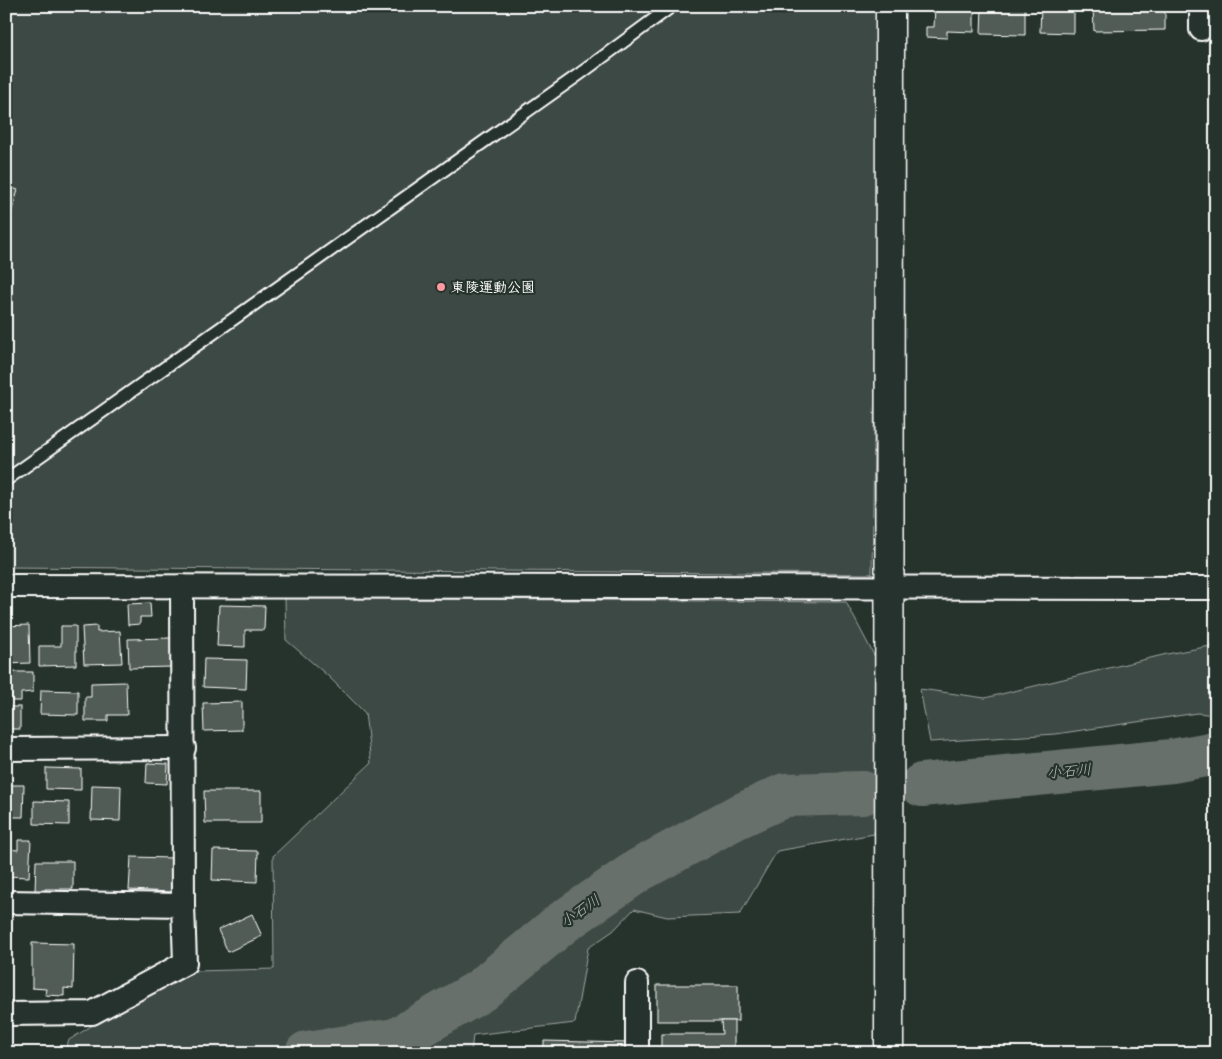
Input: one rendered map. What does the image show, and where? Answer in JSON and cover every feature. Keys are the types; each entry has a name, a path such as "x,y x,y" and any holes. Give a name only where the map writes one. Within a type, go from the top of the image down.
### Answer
{"street":[{"path":"889,1053 890,6"},
{"path":"1200,6 1201,29"},
{"path":"6,586 1216,588"},
{"path":"6,1014 92,1013 185,962 183,906 182,586"},
{"path":"6,748 184,748"},
{"path":"6,902 183,906"},
{"path":"637,983 637,1053"}],"lane":[{"path":"6,480 581,73 672,6"}],"shaded area":[{"name":"東陵運動公園","path":"6,6 880,6 872,574 6,567"},
{"path":"285,598 846,602 877,661 879,789 874,834 777,851 740,914 667,917 634,909 613,931 588,948 575,1023 473,1035 471,1053 63,1053 69,1040 101,1020 196,971 274,969 273,856 371,763 365,713 328,676 286,640"},
{"path":"1216,645 1216,715 1197,713 1056,734 930,742 920,689 985,698 1167,654"}],"building":[{"path":"935,6 974,6 974,32 947,31 947,38 926,37 926,27 934,27"},
{"path":"982,6 1025,6 1025,35 981,34"},
{"path":"1041,6 1074,6 1074,33 1040,32"},
{"path":"1093,6 1165,6 1165,30 1094,31"},
{"path":"6,186 18,190 8,224 6,224"},
{"path":"150,603 151,617 140,617 140,624 128,625 127,604"},
{"path":"219,605 265,606 264,630 245,630 245,647 217,646"},
{"path":"29,625 30,663 6,664 6,626"},
{"path":"61,626 76,626 76,665 39,666 39,646 61,646"},
{"path":"97,626 97,632 120,631 122,663 84,664 82,627"},
{"path":"171,638 172,667 129,668 128,639"},
{"path":"204,659 247,660 246,689 203,687"},
{"path":"6,672 33,672 33,692 21,693 21,701 12,701 11,693 6,693"},
{"path":"126,682 127,715 108,715 108,721 85,721 85,697 91,697 91,683"},
{"path":"41,690 78,691 78,715 40,714"},
{"path":"242,702 242,730 204,731 203,703"},
{"path":"6,707 20,707 20,729 6,729"},
{"path":"147,763 168,764 167,784 146,783"},
{"path":"46,768 81,769 81,790 46,789"},
{"path":"6,785 24,785 23,817 6,817"},
{"path":"92,785 121,786 120,821 91,820"},
{"path":"204,791 261,791 261,823 205,823"},
{"path":"34,801 69,802 69,825 34,824"},
{"path":"18,840 31,840 29,877 6,876 6,849 18,850"},
{"path":"213,850 258,851 257,882 212,880"},
{"path":"131,857 172,858 171,892 129,890"},
{"path":"36,861 73,861 73,889 45,889 45,893 35,892"},
{"path":"252,914 262,936 228,952 218,930"},
{"path":"32,943 74,944 73,989 64,988 64,996 45,995 46,989 32,988"},
{"path":"657,985 738,985 738,1021 657,1021"},
{"path":"721,1021 734,1021 734,1053 661,1053 661,1034 722,1034"},
{"path":"544,1041 628,1043 627,1053 544,1053"}],"waterway":[{"name":"小石川","path":"922,785 1172,761 1216,753"},
{"name":"小石川","path":"307,1053 396,1040 480,991 562,923 639,870 735,818 785,795 863,793"}],"place":[{"name":"東陵運動公園","path":"441,287"}]}
